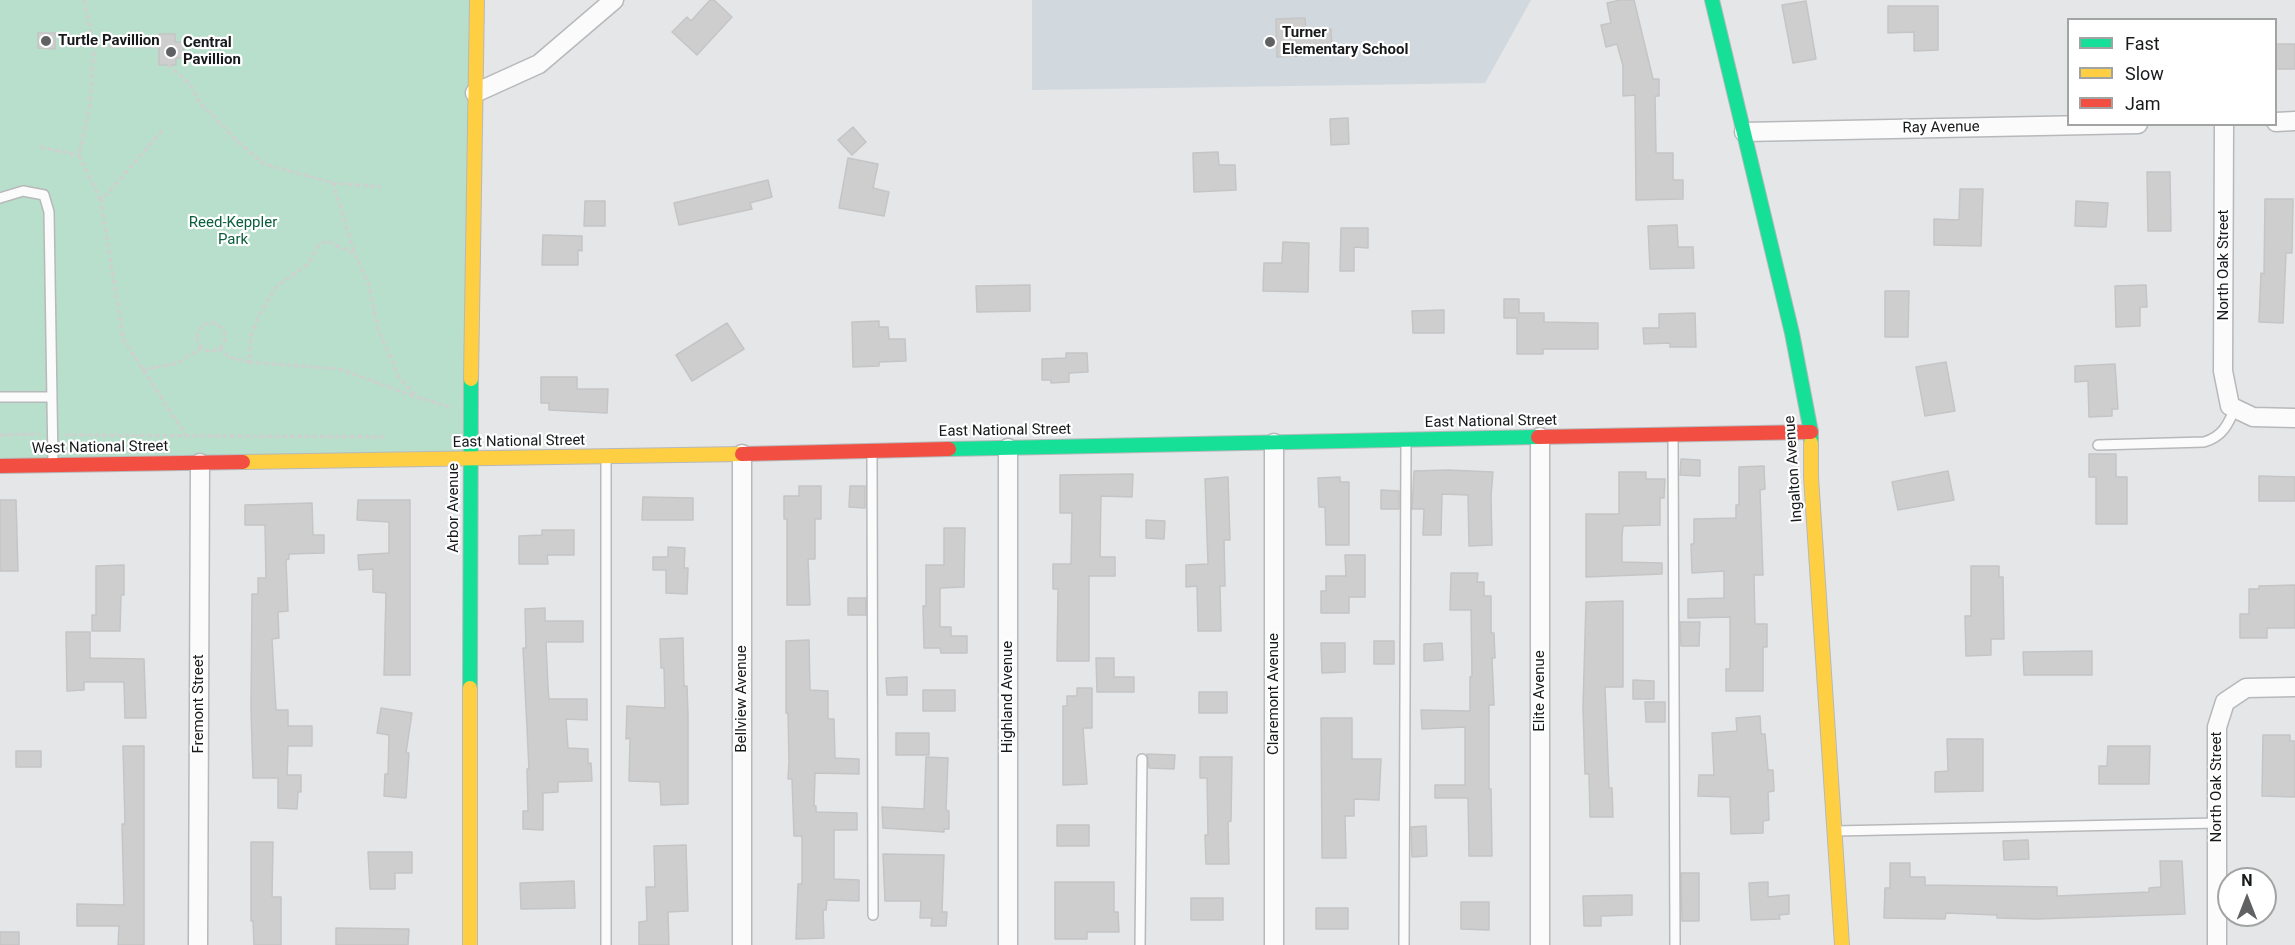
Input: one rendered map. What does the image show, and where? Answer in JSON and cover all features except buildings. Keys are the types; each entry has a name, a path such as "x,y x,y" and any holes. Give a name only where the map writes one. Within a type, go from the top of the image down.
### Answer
{"street":[{"name":"Arbor Avenue","path":"470,945 470,459 477,0"},
{"path":"475,93 539,64 614,0"},
{"name":"Ingalton Avenue","path":"1712,0 1792,333 1811,432 1811,477 1825,712 1842,945"},
{"path":"2277,122 2295,121"},
{"name":"Ray Avenue","path":"1744,132 2067,125"},
{"name":"North Oak Street","path":"2224,126 2223,371 2232,407"},
{"path":"2232,407 2253,417 2295,418"},
{"name":"East National Street","path":"200,463 1811,432"},
{"name":"Elite Avenue","path":"1540,437 1540,945"},
{"name":"Claremont Avenue","path":"1274,443 1274,945"},
{"name":"Highland Avenue","path":"1008,448 1008,945"},
{"name":"Bellview Avenue","path":"742,454 742,945"},
{"name":"West National Street","path":"0,466 200,463"},
{"name":"Fremont Street","path":"198,945 200,463"},
{"name":"North Oak Street","path":"2217,945 2217,727 2225,702 2246,688 2295,687"}],"lane":[{"path":"0,198 23,191 44,195 49,212 53,466"},
{"path":"0,397 52,396"},
{"path":"2098,445 2204,442 2215,439 2228,425 2232,407"},
{"path":"1673,435 1675,945"},
{"path":"1404,945 1406,440"},
{"path":"872,451 873,915"},
{"path":"606,456 606,945"},
{"path":"1140,945 1142,759"},
{"path":"1835,831 2217,823"}],"path":[{"path":"84,0 94,46 90,105 79,155 101,201 123,339 188,438"},
{"path":"94,46 159,47"},
{"path":"168,65 190,84 199,102 239,143 264,164 333,183 381,187"},
{"path":"101,201 162,131"},
{"path":"40,147 79,155"},
{"path":"333,183 342,220 369,285 378,329 387,353 399,377 417,397"},
{"path":"249,362 251,336 259,315 277,286 308,264 320,243 329,242 355,254"},
{"path":"206,324 219,326 224,333 224,341 219,348 210,351 201,347 197,339 199,330 206,324"},
{"path":"142,370 178,363 201,347"},
{"path":"219,348 229,357 249,362 340,369 457,409"},
{"path":"0,435 53,434 188,438 386,437"}],"shaded area":[{"name":"Turner Elementary School","path":"1032,0 1531,0 1485,83 1032,90"}],"green space":[{"name":"Reed-Keppler Park","path":"0,0 470,0 470,459 0,467"}],"traffic: fast":[{"path":"1712,0 1792,333 1811,432 1811,443"},
{"path":"470,688 471,379"},
{"path":"949,449 1538,437"}],"traffic: slow":[{"path":"471,379 477,0"},
{"path":"1811,443 1811,477 1842,945"},
{"path":"243,462 742,454"},
{"path":"470,688 470,945"}],"traffic: jam":[{"path":"1538,437 1811,432"},
{"path":"742,454 949,449"},
{"path":"0,466 243,462"}],"place":[{"name":"Turtle Pavillion","path":"46,41"},
{"name":"Turner Elementary School","path":"1270,42"},
{"name":"Central Pavillion","path":"171,52"}]}
